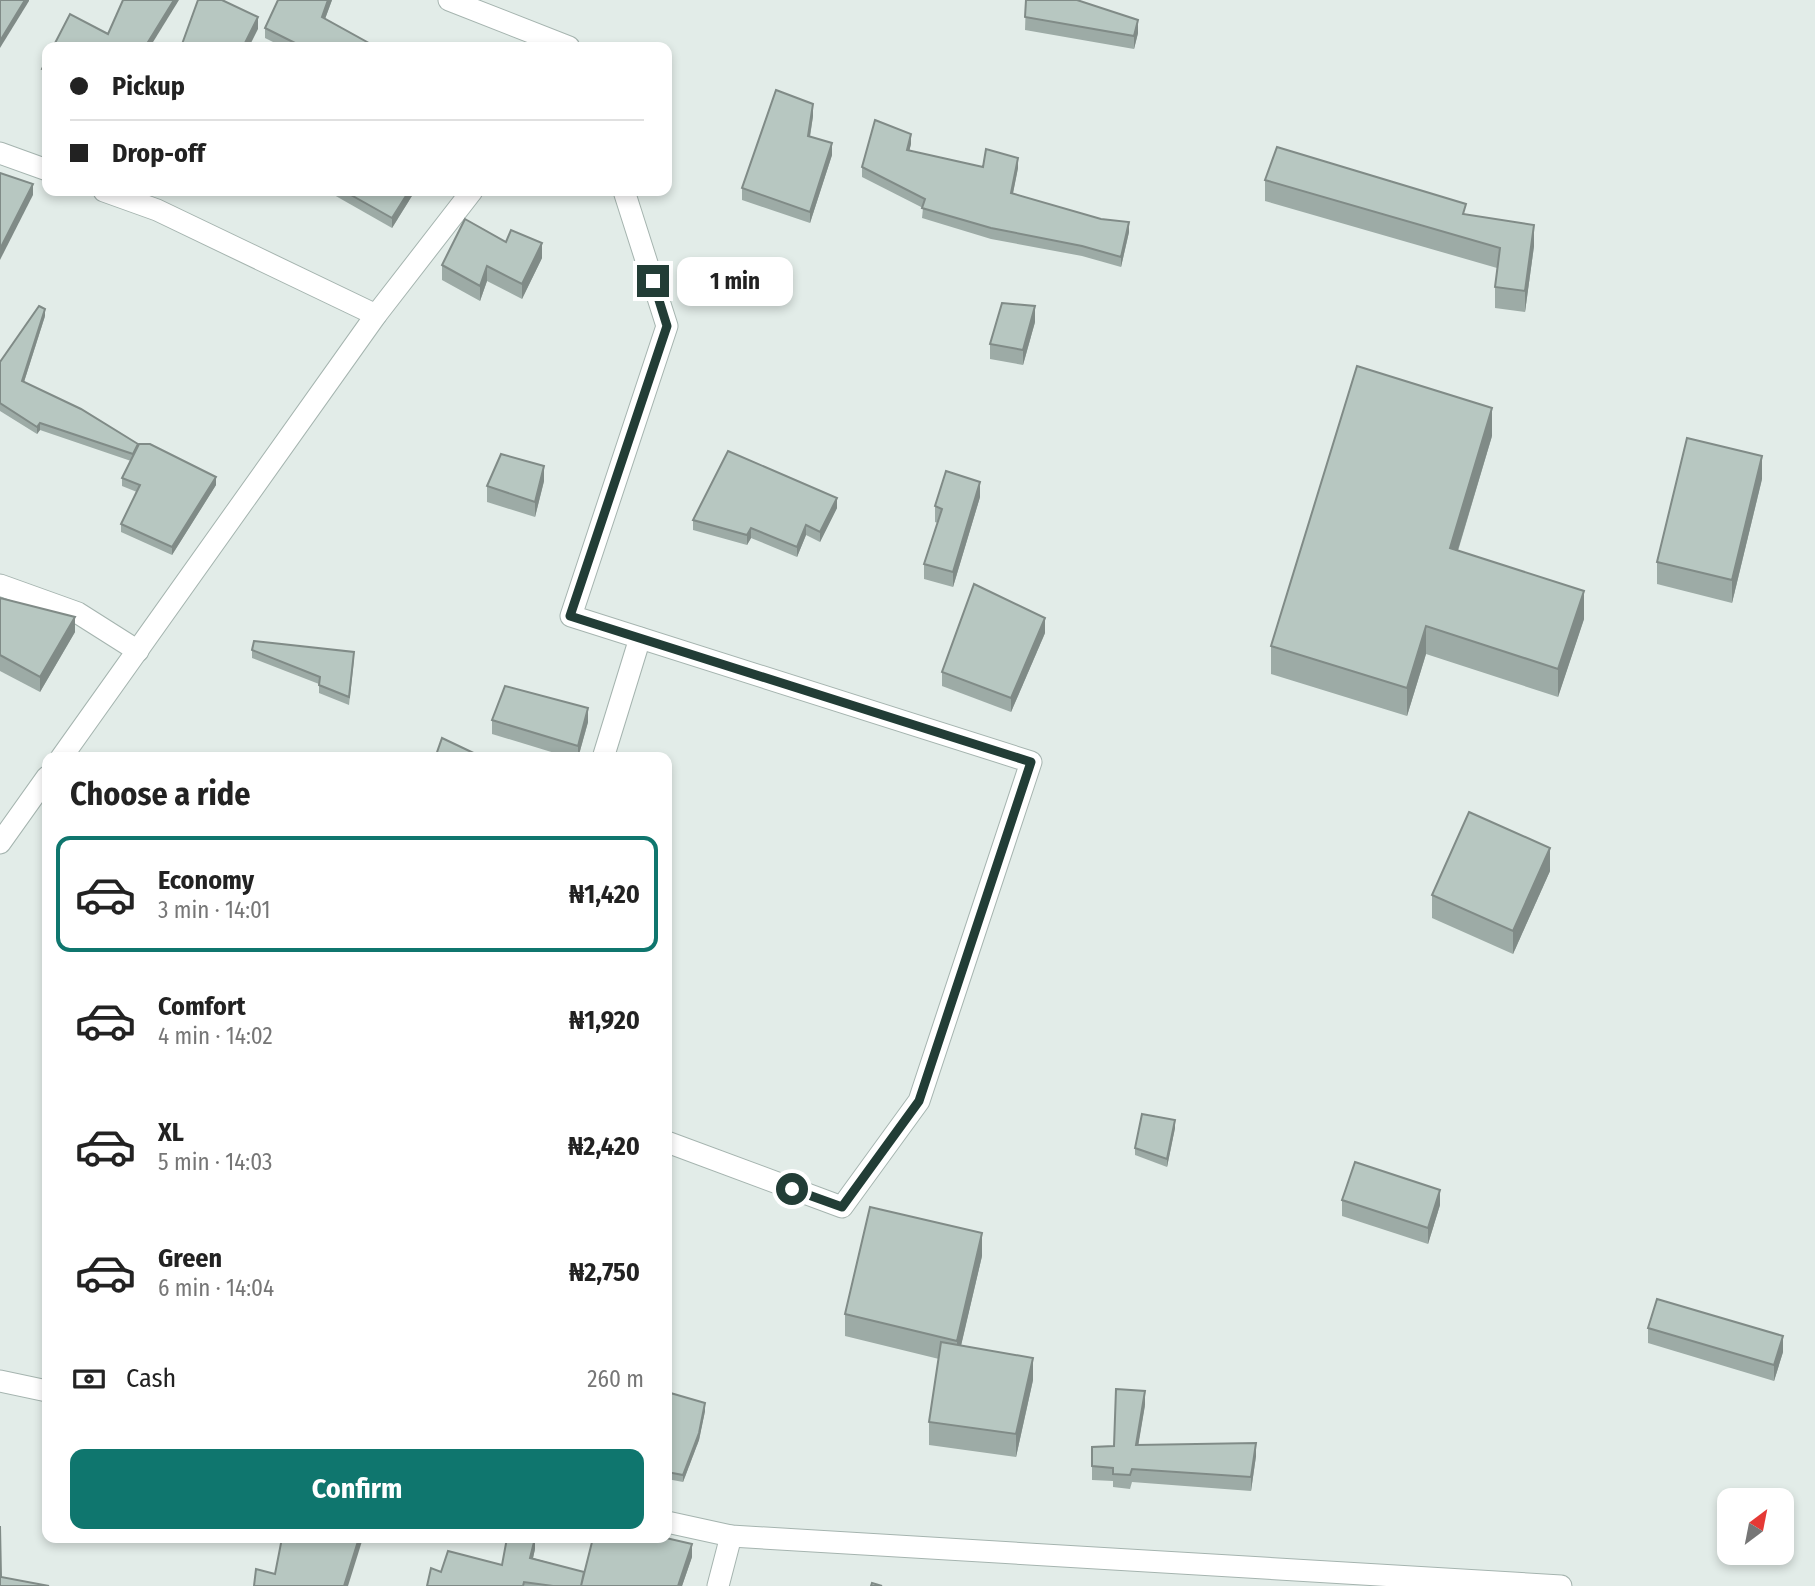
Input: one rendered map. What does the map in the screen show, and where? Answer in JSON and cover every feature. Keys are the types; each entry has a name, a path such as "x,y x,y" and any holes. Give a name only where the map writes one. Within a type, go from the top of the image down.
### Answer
{"street":[{"path":"449,0 480,5 558,42"},
{"path":"0,153 42,168"},
{"path":"118,196 157,210 376,315"},
{"path":"65,752 376,315 468,196"},
{"path":"626,196 667,326 570,616 1031,762 919,1101 842,1207 672,1144"},
{"path":"0,585 78,613 138,651"},
{"path":"605,752 640,638"},
{"path":"0,843 42,784"},
{"path":"0,1381 42,1390"},
{"path":"672,1523 731,1536 1561,1586"},
{"path":"718,1586 731,1536"}],"building":[{"path":"0,0 25,0 0,41"},
{"path":"123,0 174,0 148,42 56,42 70,14 108,34"},
{"path":"198,0 222,0 258,17 246,42 183,42"},
{"path":"278,0 328,0 322,17 367,42 293,42 265,28"},
{"path":"1026,0 1077,0 1138,20 1134,36 1025,17"},
{"path":"776,90 813,104 808,136 832,143 810,212 742,188"},
{"path":"875,120 911,134 907,150 983,167 986,149 1018,158 1011,193 1101,219 1129,222 1121,257 1082,246 991,228 922,208 925,199 862,167"},
{"path":"1277,147 1466,204 1463,214 1534,225 1525,291 1495,287 1500,248 1265,180"},
{"path":"0,173 33,184 0,249"},
{"path":"353,196 406,196 392,218"},
{"path":"465,219 506,242 511,230 542,243 522,284 487,266 480,286 442,265"},
{"path":"1002,303 1035,306 1023,350 990,344"},
{"path":"39,306 45,309 22,381 81,409 138,444 133,454 40,423 37,427 0,403 0,362"},
{"path":"1357,366 1492,408 1450,548 1584,591 1558,669 1426,626 1407,688 1271,646"},
{"path":"1687,438 1762,456 1732,580 1657,562"},
{"path":"139,444 150,444 216,477 172,547 121,524 140,485 122,478"},
{"path":"728,451 837,498 820,532 806,525 797,547 751,528 747,535 693,520"},
{"path":"501,454 544,466 535,502 487,486"},
{"path":"946,471 980,482 953,572 924,564 942,509 935,506"},
{"path":"974,584 1045,618 1011,698 942,672"},
{"path":"0,598 75,617 40,677 0,655"},
{"path":"254,641 354,652 349,697 319,685 320,677 252,650"},
{"path":"505,686 588,708 578,746 492,720"},
{"path":"442,738 472,752 437,752"},
{"path":"1469,812 1550,848 1513,931 1432,895"},
{"path":"1142,1114 1175,1120 1167,1159 1135,1148"},
{"path":"1355,1162 1440,1190 1428,1228 1342,1200"},
{"path":"870,1207 982,1233 957,1341 845,1314"},
{"path":"1657,1299 1783,1336 1774,1365 1648,1328"},
{"path":"941,1342 1033,1358 1016,1434 929,1422"},
{"path":"1116,1389 1145,1391 1136,1445 1256,1443 1251,1477 1132,1469 1130,1475 1113,1474 1113,1468 1092,1466 1092,1447 1114,1446"},
{"path":"672,1393 705,1403 699,1433 683,1475 672,1473"},
{"path":"0,1526 1,1577 49,1586 0,1586"},
{"path":"672,1539 692,1544 678,1586 581,1586 592,1543 672,1543"},
{"path":"281,1543 357,1543 344,1586 254,1586 256,1569 275,1574"},
{"path":"506,1543 534,1543 530,1558 584,1572 581,1586 524,1582 523,1586 427,1586 431,1568 441,1572 448,1551 502,1565"}],"route":[{"path":"653,281 667,326 570,616 1031,762 919,1101 842,1207 792,1189"}]}
